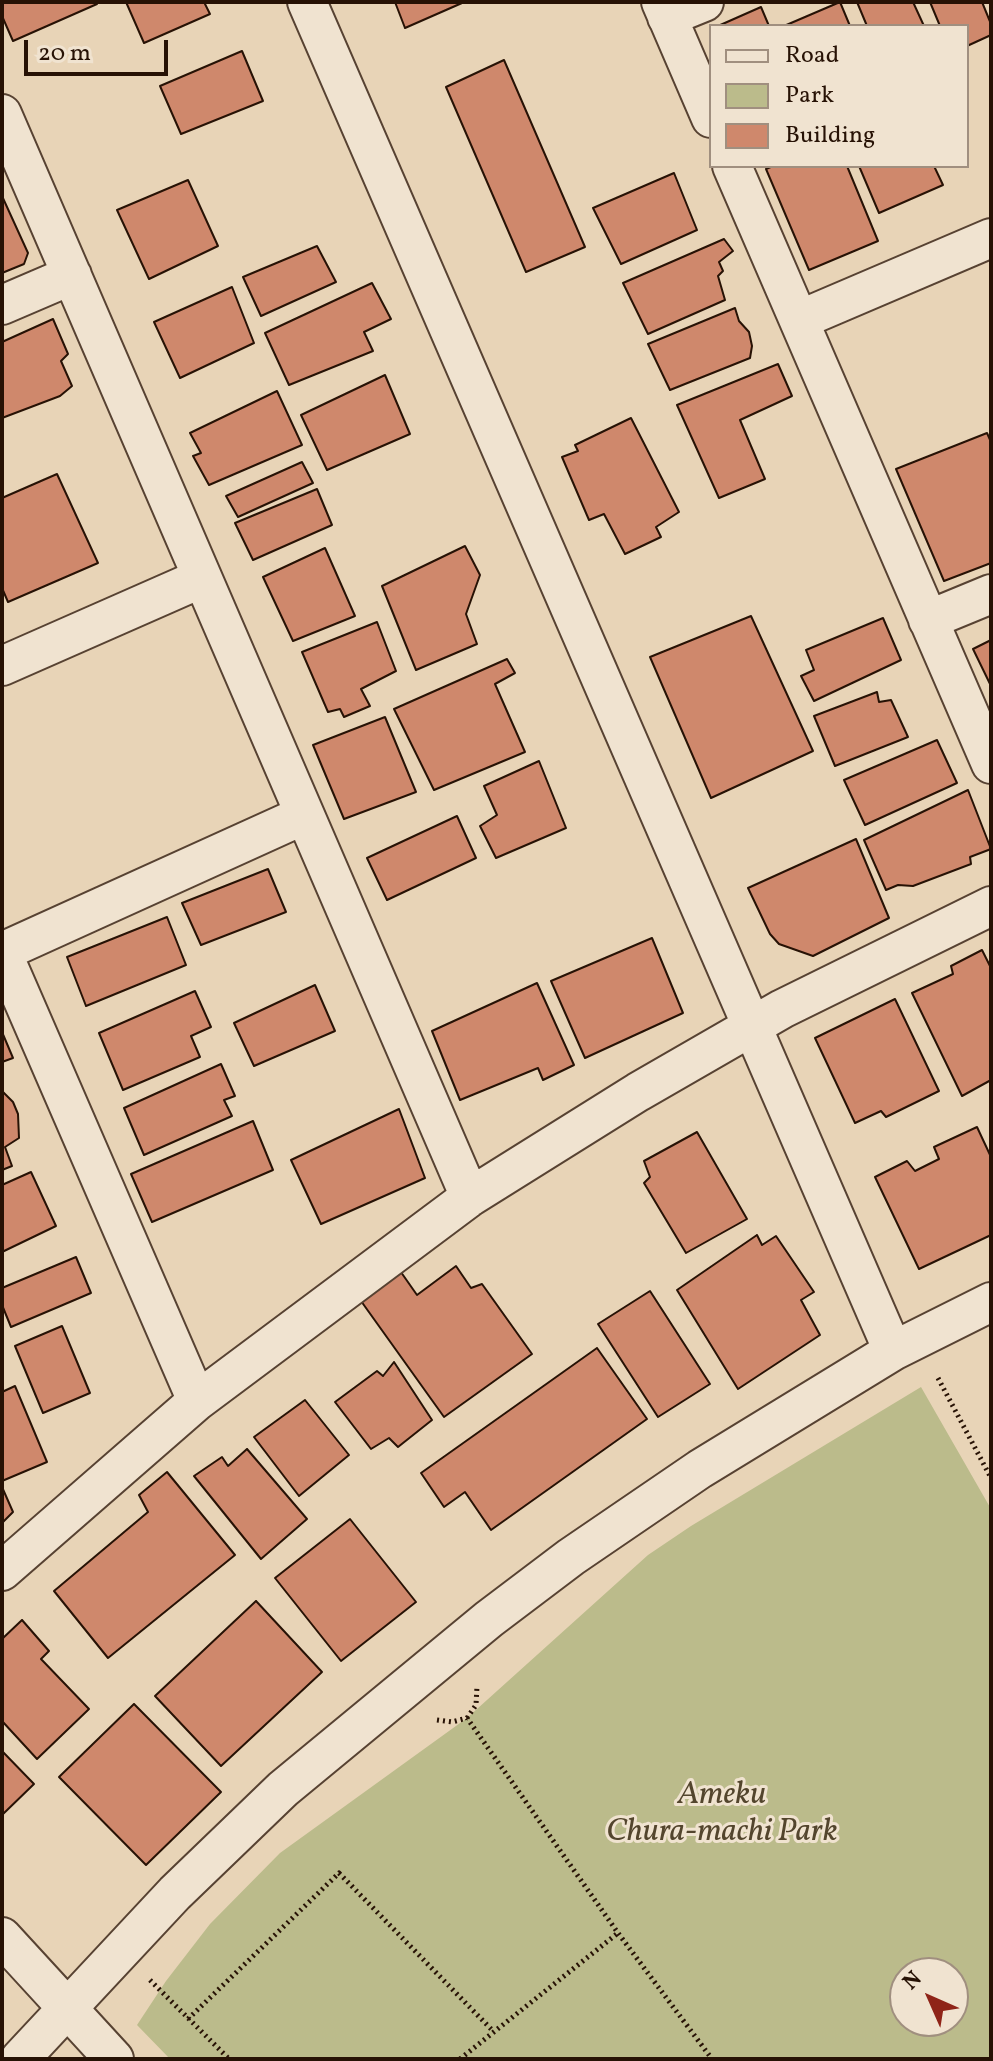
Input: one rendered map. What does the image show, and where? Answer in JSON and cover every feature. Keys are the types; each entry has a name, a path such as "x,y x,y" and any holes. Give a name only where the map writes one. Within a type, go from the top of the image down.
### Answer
{"street":[{"path":"307,2 752,1027 905,1345"},
{"path":"704,2 664,10 709,113"},
{"path":"2,114 470,1197"},
{"path":"733,168 991,764"},
{"path":"799,320 991,238"},
{"path":"2,305 72,275"},
{"path":"2,666 202,578"},
{"path":"928,620 991,594"},
{"path":"197,1401 2,952 304,815"},
{"path":"2,1571 197,1401 470,1197 638,1092 782,1009 991,906"},
{"path":"20,2059 175,1893 283,1789 489,1619 646,1504 905,1345 991,1302"},
{"path":"2,1937 114,2059"}],"path":[{"path":"905,1345 991,1478"},
{"path":"426,1712 439,1721 467,1718 476,1705 478,1688 470,1676"},
{"path":"467,1718 618,1933 712,2059"},
{"path":"188,2019 339,1873 493,2031"},
{"path":"460,2059 618,1933"},
{"path":"143,1974 229,2059"}],"green space":[{"name":"Ameku Chura-machi Park","path":"921,1387 991,1509 991,2059 170,2059 137,2025 210,1924 280,1853 467,1718 648,1555"}],"building":[{"path":"2,2 97,4 13,41 2,16"},
{"path":"126,2 204,2 210,14 144,43"},
{"path":"395,2 461,2 462,3 405,28"},
{"path":"840,2 849,24 789,24"},
{"path":"857,2 913,2 923,24 866,24"},
{"path":"930,2 982,2 991,24 991,35 969,45 969,24 939,24"},
{"path":"761,7 768,24 723,24"},
{"path":"242,51 263,101 181,134 160,86"},
{"path":"504,60 585,247 526,272 446,87"},
{"path":"848,168 878,241 809,270 766,169"},
{"path":"860,168 935,168 943,185 879,213"},
{"path":"674,173 697,230 621,264 593,208"},
{"path":"188,180 218,246 149,279 117,210"},
{"path":"2,196 28,253 24,264 2,273"},
{"path":"724,239 733,251 719,262 723,271 718,276 725,300 648,334 623,283"},
{"path":"317,246 336,282 261,316 243,277"},
{"path":"372,283 391,319 364,332 373,351 289,385 265,333"},
{"path":"232,287 254,343 180,378 154,322"},
{"path":"735,308 739,321 749,332 752,346 750,358 670,390 648,344"},
{"path":"53,319 68,354 61,361 72,386 60,396 2,418 2,342"},
{"path":"778,364 792,396 740,420 765,479 719,498 677,405"},
{"path":"385,375 410,434 327,470 301,415"},
{"path":"277,391 302,445 209,485 193,456 201,453 190,433"},
{"path":"631,418 679,512 656,527 661,537 625,554 604,514 589,520 562,457 578,451 575,445"},
{"path":"987,433 991,442 991,563 944,581 896,469"},
{"path":"302,462 313,483 238,517 226,496"},
{"path":"57,474 98,563 8,602 2,588 2,498"},
{"path":"317,489 332,525 253,560 235,523"},
{"path":"465,546 480,575 466,614 477,644 416,670 382,586"},
{"path":"325,548 355,616 293,641 263,577"},
{"path":"751,616 813,751 711,798 650,657"},
{"path":"883,618 901,660 814,701 801,676 814,670 806,650"},
{"path":"377,622 396,671 361,689 370,706 344,717 340,709 328,712 302,652"},
{"path":"991,640 991,686 973,649"},
{"path":"507,659 515,673 495,684 525,752 434,790 394,709"},
{"path":"877,692 879,702 891,700 908,737 835,766 814,716"},
{"path":"385,717 416,792 344,819 313,745"},
{"path":"937,740 957,783 865,825 844,780"},
{"path":"539,761 566,828 496,858 480,826 497,815 484,786"},
{"path":"968,790 991,849 970,857 971,864 913,886 898,885 886,890 864,840"},
{"path":"457,816 476,858 387,900 367,858"},
{"path":"856,839 889,918 813,956 779,944 770,934 748,888"},
{"path":"268,869 286,912 201,945 182,903"},
{"path":"167,917 186,965 86,1006 67,957"},
{"path":"652,938 683,1013 585,1058 551,981"},
{"path":"982,950 991,968 991,1080 962,1096 912,993 953,974 951,966"},
{"path":"537,983 574,1065 543,1080 538,1068 460,1100 432,1031"},
{"path":"315,985 335,1031 254,1066 234,1023"},
{"path":"195,991 211,1027 191,1036 200,1057 123,1090 99,1033"},
{"path":"895,999 939,1091 886,1117 881,1111 855,1123 815,1038"},
{"path":"2,1032 13,1058 2,1062"},
{"path":"221,1064 235,1096 224,1100 232,1116 144,1155 124,1108"},
{"path":"2,1091 13,1102 18,1114 19,1138 5,1147 12,1166 2,1170"},
{"path":"399,1109 425,1178 321,1224 291,1160"},
{"path":"253,1121 273,1170 152,1222 131,1174"},
{"path":"977,1127 991,1157 991,1235 919,1269 875,1177 907,1161 915,1171 939,1159 934,1147"},
{"path":"697,1132 747,1219 686,1253 644,1183 650,1177 644,1161"},
{"path":"31,1172 56,1226 2,1252 2,1185"},
{"path":"757,1235 762,1245 776,1236 814,1292 801,1300 820,1335 738,1389 677,1290"},
{"path":"76,1257 91,1293 11,1327 2,1305 2,1288"},
{"path":"396,1265 417,1295 456,1266 471,1288 482,1284 532,1354 444,1417 356,1294"},
{"path":"650,1291 710,1384 658,1417 598,1324"},
{"path":"62,1326 90,1393 43,1413 15,1346"},
{"path":"597,1348 647,1419 491,1530 465,1492 444,1507 421,1473"},
{"path":"394,1362 432,1420 398,1447 389,1438 371,1449 335,1402 377,1371 383,1376"},
{"path":"15,1386 47,1462 2,1481 2,1392"},
{"path":"305,1400 349,1455 299,1496 254,1437"},
{"path":"247,1449 307,1519 261,1559 194,1476 222,1457 228,1466"},
{"path":"167,1472 235,1555 108,1658 54,1591 148,1512 139,1495"},
{"path":"2,1487 13,1512 2,1523"},
{"path":"350,1519 416,1602 341,1661 275,1578"},
{"path":"256,1601 322,1672 221,1766 155,1696"},
{"path":"22,1620 49,1651 41,1659 89,1709 37,1759 2,1721 2,1639"},
{"path":"134,1704 221,1792 146,1865 59,1777"},
{"path":"2,1751 34,1784 2,1815"}]}
